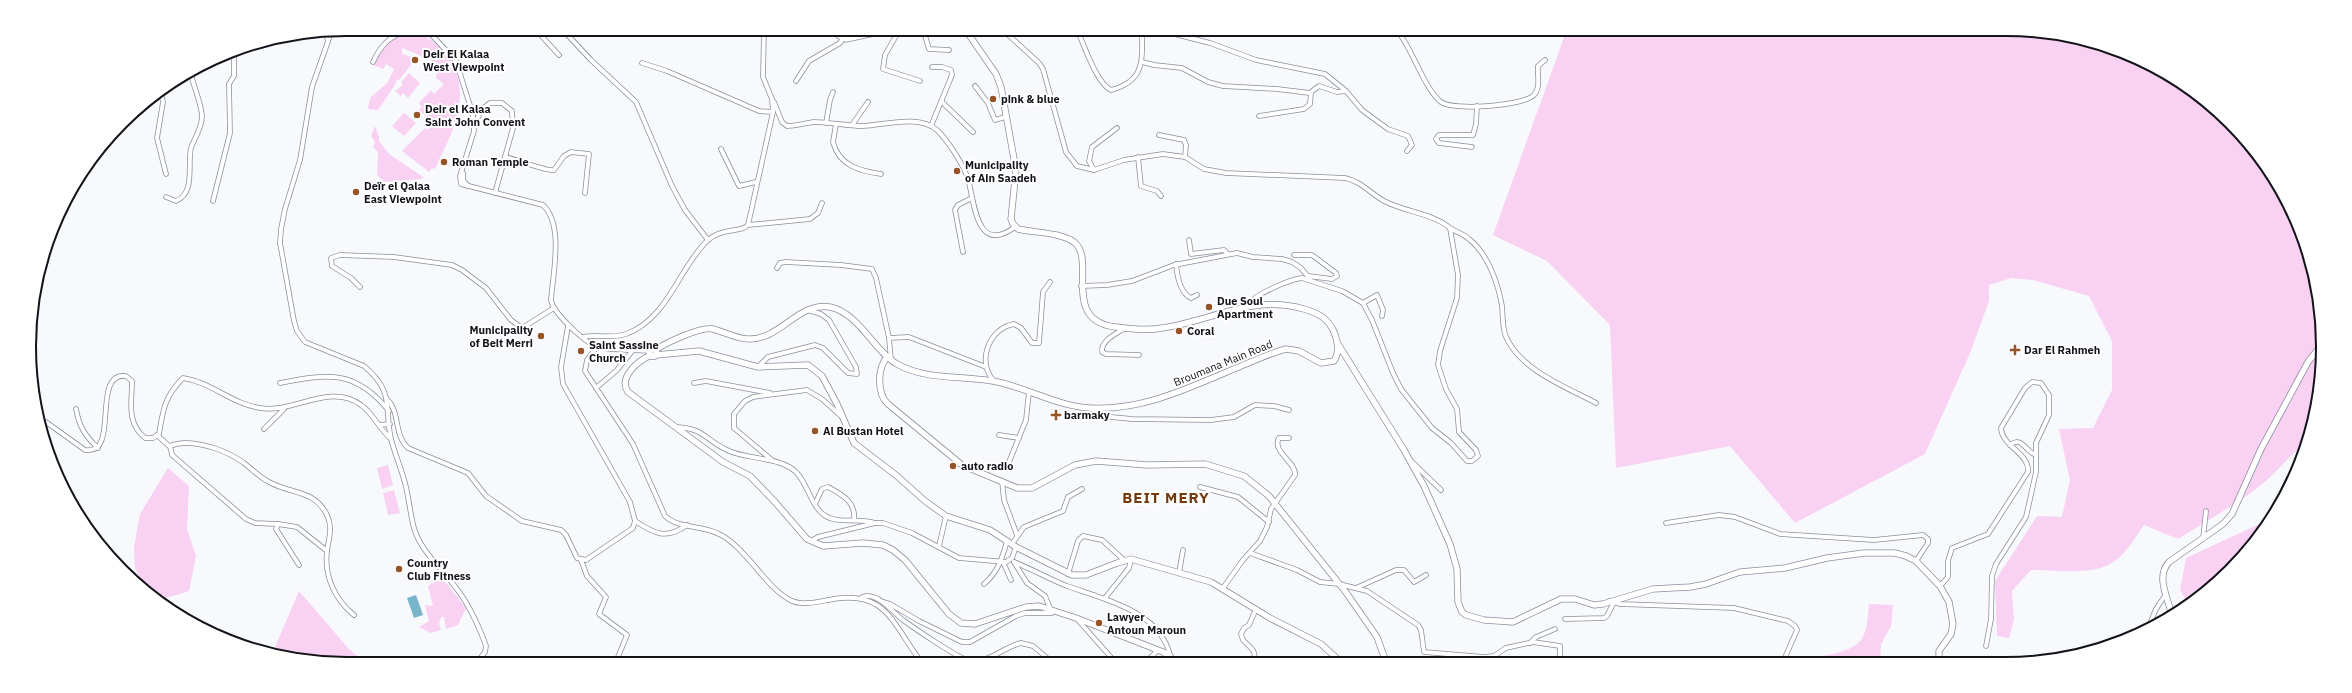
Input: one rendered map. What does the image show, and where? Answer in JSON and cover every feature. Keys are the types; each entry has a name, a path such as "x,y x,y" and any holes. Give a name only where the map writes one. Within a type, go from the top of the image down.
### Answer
{"street":[{"path":"373,62 383,43 394,36"},
{"path":"432,36 456,62 474,124"},
{"path":"541,36 559,55"},
{"path":"568,36 586,55 636,102 672,186 685,210 708,240"},
{"path":"764,36 763,77 785,126 811,122 852,125 909,122 931,126 946,141 966,173 978,223 986,232 1001,234 1014,227 1064,238 1075,243 1082,258 1081,286 1087,308 1096,320 1106,325 1125,328 1160,329 1249,306 1264,304 1284,305 1317,313 1326,319 1338,344 1410,460 1450,544 1457,569 1458,602 1462,612 1466,616 1484,620 1512,622 1561,599 1575,599 1594,604 1611,602 1653,590 1690,587 1740,572 1785,568 1846,555 1864,553 1895,554 1906,556 1916,562 1940,586 1949,602 1954,620 1951,634 1939,652 1939,657"},
{"path":"838,36 843,38 852,36"},
{"path":"897,36 885,55 882,69 920,81"},
{"path":"925,36 929,48 949,50"},
{"path":"970,36 996,74 1003,97 1005,117 1017,177 1012,212 1014,227"},
{"path":"1010,36 1039,63 1043,69 1068,158 1080,168 1094,170 1119,161 1162,154 1185,157 1204,169 1221,172 1348,179 1358,183 1385,202 1436,219 1469,239 1480,251 1492,271 1500,292 1505,334 1514,349 1538,371 1596,403"},
{"path":"1079,36 1099,77 1109,89 1114,89 1136,76 1142,62 1142,36"},
{"path":"1184,36 1210,43 1256,60 1321,73 1333,80 1346,91 1362,110 1388,129 1408,136 1412,146 1407,151"},
{"path":"1400,36 1440,100 1448,105 1477,106 1513,104 1530,99 1538,87 1538,66 1545,60"},
{"path":"327,37 328,41"},
{"path":"330,37 312,88 300,160 283,215 280,243 294,321 301,337 309,344 339,354 364,366 381,384 387,398 390,411 392,440 419,539 466,601 484,642 485,652 481,657"},
{"path":"796,81 809,61 840,42 843,38"},
{"path":"213,201 230,133 230,84 234,76 234,57"},
{"path":"1142,62 1182,68 1223,86 1277,89 1310,93 1319,86 1337,92 1346,91"},
{"path":"642,63 667,71 759,111 774,112"},
{"path":"931,126 942,102 952,72 944,67 932,68"},
{"path":"166,197 176,201 184,195 189,180 191,149 201,123 201,110 192,77"},
{"path":"975,86 988,103 995,120 1005,117"},
{"path":"826,123 833,92"},
{"path":"1259,116 1304,109 1310,104 1310,93"},
{"path":"161,97 157,138 166,174"},
{"path":"748,224 756,182 774,112 772,99"},
{"path":"496,193 514,122 510,108 498,102 488,104 474,124 460,182 464,186 468,186 496,193 538,202 543,205 550,214 556,249 551,300 554,308 568,326 583,337 597,347 653,353 704,351 758,367 776,368 800,364 811,366 822,376 854,443 946,516 990,530 1012,544 1068,574 1086,575 1128,560"},
{"path":"852,125 868,102"},
{"path":"942,102 973,132"},
{"path":"1472,147 1439,143 1436,139 1439,135 1473,135 1476,124 1477,106"},
{"path":"836,124 833,142 842,159 854,168 881,174"},
{"path":"1094,170 1089,161 1092,147 1117,128"},
{"path":"1159,135 1185,141 1185,157"},
{"path":"721,149 739,186 756,182"},
{"path":"505,157 536,165 549,172 554,170 564,156 571,152 589,154 585,193"},
{"path":"1138,157 1141,186 1156,191 1161,196"},
{"path":"963,252 955,210 958,205 972,198"},
{"path":"583,337 617,336 626,334 642,326 667,300 695,254 708,240 722,231 742,229 748,224 810,219 818,213 822,203"},
{"path":"1081,286 1132,282 1176,264 1228,254 1241,253 1256,258 1282,259 1296,264 1309,278 1342,291 1362,303 1375,327 1396,381 1412,405 1432,428 1451,443 1467,461 1475,459 1477,451 1457,428 1457,409 1446,389 1438,365 1440,352 1456,298 1458,275 1450,228"},
{"path":"1189,240 1191,254 1224,250 1228,254"},
{"path":"1249,306 1255,297 1299,278 1329,279 1337,276 1336,273 1316,257 1308,255 1294,255"},
{"path":"360,287 351,278 332,266 331,258 340,256 394,257 452,265 462,270 486,288 511,320 522,328 554,308"},
{"path":"777,268 779,264 786,262 841,265 872,269 876,278 889,338 889,358 882,365 881,392 888,404 962,465 1017,488 1032,488 1075,465 1096,461 1147,465 1205,464 1244,476 1264,491 1339,584 1377,637 1384,657"},
{"path":"1176,264 1178,279 1186,294 1191,298 1197,295"},
{"path":"994,381 986,367 986,357 990,341 994,334 1006,326 1018,325 1032,343 1039,344 1043,292 1050,282"},
{"path":"1362,303 1377,295 1384,310 1382,316"},
{"path":"889,358 858,325 840,311 822,306 807,310 765,337 749,340 708,328 674,340 630,370 626,377 626,389 673,427 723,462 750,476 775,502 804,537 823,546 863,543 889,548 905,560 949,614 961,623 975,624 1026,607 1039,606 1076,618 1170,656"},
{"path":"758,367 768,358 815,345 823,348 848,373 856,374 856,367 829,320 821,314 807,310"},
{"path":"568,326 561,367 563,384 630,502 635,521 633,528 596,554 586,560 581,560"},
{"path":"1125,328 1107,340 1103,345 1102,352 1106,354 1139,355"},
{"path":"889,338 909,337 986,367"},
{"name":"Broumana Main Road","path":"889,358 904,367 929,374 994,381 1056,401 1088,408 1114,408 1152,401 1286,350 1301,352 1321,363 1331,363 1337,356 1338,344"},
{"path":"597,347 589,356 585,368 596,388 617,417 633,444 664,514 670,520 719,533 729,540 776,589 790,600 805,603 844,597 870,596 890,604 936,630 966,643 982,637 1016,616 1030,613 1051,614 1052,610"},
{"path":"596,388 613,374 633,350"},
{"path":"2170,609 2163,570 2169,562 2223,524 2232,514 2261,449 2308,362 2316,353"},
{"path":"46,422 85,450 93,450 98,448 103,439 109,391 115,379 123,376 130,378 132,381 130,413 133,425 145,438 153,438 160,434 162,409 170,391 183,378 250,406 273,410 284,409 325,397 346,398 361,404 392,440"},
{"path":"280,383 322,377 348,379 363,385 378,396 390,411"},
{"path":"694,383 706,381 745,390 778,394"},
{"path":"1940,586 1944,584 1948,577 1948,560 1952,548 1988,534 2028,472 2026,461 2010,445 2002,434 2002,424 2025,388 2032,382 2038,381 2043,384 2047,390 2050,408 2046,422 2036,443 2034,454 2036,472 2026,517 1996,564 1992,576 1991,614 1986,646"},
{"path":"843,418 809,391 749,399 736,412 733,419 734,428 738,432 774,462 796,473 822,514 828,518 854,520 897,527 939,546 959,558 1002,562 1012,561 1066,586 1105,598 1131,610 1159,632 1167,645 1170,656"},
{"path":"1007,467 1028,412 1029,392"},
{"path":"387,398 395,409 401,442 408,448 468,473 486,496 522,521 561,530 566,534 577,558 581,560 587,576 606,597 599,614 627,635 618,657"},
{"path":"1088,408 1111,417 1132,419 1211,420 1234,417 1255,405 1274,406 1289,410"},
{"path":"76,409 80,426 87,438 98,448"},
{"path":"264,429 284,409"},
{"path":"379,425 390,424"},
{"path":"673,427 695,429 725,450 738,455 774,462"},
{"path":"157,435 170,446 172,455 246,519 255,523 288,524 297,527 327,550"},
{"path":"999,435 1019,438"},
{"path":"1223,588 1260,541 1274,503 1296,473 1277,443 1279,438 1289,438"},
{"path":"2010,445 2020,442 2034,454"},
{"path":"170,446 186,443 222,451 243,462 268,482 312,497 323,508 329,520 331,535 327,550 327,564 333,589 340,602 354,616"},
{"path":"1410,460 1441,490"},
{"path":"1002,481 1006,508 1017,535"},
{"path":"815,504 822,489 828,487 849,500 854,509 854,520"},
{"path":"1200,487 1238,497 1263,520 1268,522"},
{"path":"984,584 993,575 1017,535 1024,527 1063,511 1068,497 1082,488"},
{"path":"2203,539 2206,511"},
{"path":"1666,523 1719,515 1740,518 1780,534 1874,540 1923,535 1928,539 1928,543 1916,562"},
{"path":"939,546 946,516"},
{"path":"635,521 655,533 662,534 676,532 687,525"},
{"path":"811,541 818,537 875,523"},
{"path":"277,524 276,529 299,565"},
{"path":"1068,574 1074,560 1078,541 1083,536 1102,540 1128,560 1211,582 1223,588 1256,609 1321,644 1335,657"},
{"path":"1012,544 1012,561 1028,583 1045,596 1052,610"},
{"path":"1179,573 1183,550"},
{"path":"1250,553 1297,570 1320,582 1339,584 1370,592 1418,625 1422,632 1422,650 1426,653 1464,657"},
{"path":"1105,598 1129,568 1128,560"},
{"path":"1002,562 1011,580"},
{"path":"1356,588 1396,570 1404,570 1414,582 1426,575"},
{"path":"2151,620 2156,609 2167,594"},
{"path":"862,597 874,603 887,615 918,657"},
{"path":"883,602 903,620 962,657"},
{"path":"1565,619 1604,618 1608,615 1611,602"},
{"path":"1611,602 1734,608 1788,621 1795,626 1797,630 1785,657"},
{"path":"1254,657 1255,653 1252,647 1243,640 1241,634 1244,628 1250,625 1256,609"},
{"path":"887,615 892,611"},
{"path":"1076,618 1111,657"},
{"path":"1530,643 1536,637 1555,629"},
{"path":"994,657 1021,643 1033,646 1046,657"},
{"path":"1489,657 1506,648 1530,643 1560,646 1560,657"},
{"path":"1151,657 1158,650"}],"shaded area":[{"path":"426,36 440,47 447,55 457,74 460,88 460,102 457,116 453,129 435,169 432,168 429,172 402,151 425,128 428,130 434,123 419,110 422,107 419,103 431,90 434,94 444,84 436,78 438,63 402,48 402,54 411,57 411,65 400,79 396,81 395,85 378,110 368,109 370,98 387,83 394,69 386,64 383,69 373,65 381,50 390,40 395,37"},
{"path":"1564,36 2006,36 2066,42 2105,52 2143,68 2178,88 2195,100 2225,127 2252,157 2264,174 2284,209 2300,247 2310,286 2316,346 2310,407 2299,449 2261,485 2231,506 2178,539 2144,525 2123,553 2107,566 2097,569 2074,571 2031,570 2012,591 2014,619 2009,638 1997,636 1995,581 2037,516 2062,517 2070,480 2059,429 2093,428 2112,390 2112,341 2089,296 2033,280 2011,278 1989,285 1989,301 1970,353 1925,454 1795,523 1730,446 1616,468 1610,325 1547,261 1493,235"},
{"path":"409,73 420,83 408,98 403,93 401,96 395,91 402,86 402,81"},
{"path":"404,113 416,123 404,136 392,126"},
{"path":"375,126 379,141 389,154 423,177 421,179 384,182 377,175 378,152 373,147 375,142 371,136"},
{"path":"388,465 393,485 382,489 377,468"},
{"path":"168,468 189,486 187,529 196,556 189,591 166,598 155,591 142,580 135,569 134,547 140,514"},
{"path":"394,490 400,513 388,515 383,493"},
{"path":"2261,523 2252,536 2225,566 2186,600 2180,590 2186,558"},
{"path":"442,578 466,608 458,625 446,629 444,617 441,617 439,624 441,630 431,633 419,627 429,621 425,605 433,606 428,586"},
{"path":"299,591 348,648 358,657 306,654 275,648"},
{"path":"1869,604 1893,605 1891,626 1881,644 1880,657 1821,657 1845,651 1853,647 1863,637 1867,624"}],"water":[{"path":"416,595 423,615 414,618 407,598"}],"place":[{"name":"Deir El Kalaa West Viewpoint","path":"415,60"},
{"name":"pink & blue","path":"993,99"},
{"name":"Deir el Kalaa Saint John Convent","path":"417,115"},
{"name":"Roman Temple","path":"444,162"},
{"name":"Municipality of Ain Saadeh","path":"957,171"},
{"name":"Deïr el Qalaa East Viewpoint","path":"356,192"},
{"name":"Due Soul Apartment","path":"1209,307"},
{"name":"Coral","path":"1179,331"},
{"name":"Municipality of Beit Merri","path":"541,336"},
{"name":"Dar El Rahmeh","path":"2015,350"},
{"name":"Saint Sassine Church","path":"581,351"},
{"name":"barmaky","path":"1056,415"},
{"name":"Al Bustan Hotel","path":"815,431"},
{"name":"auto radio","path":"953,466"},
{"name":"Country Club Fitness","path":"399,569"},
{"name":"Lawyer Antoun Maroun","path":"1099,623"}],"district":[{"name":"BEIT MERY","path":"1166,498"}]}
